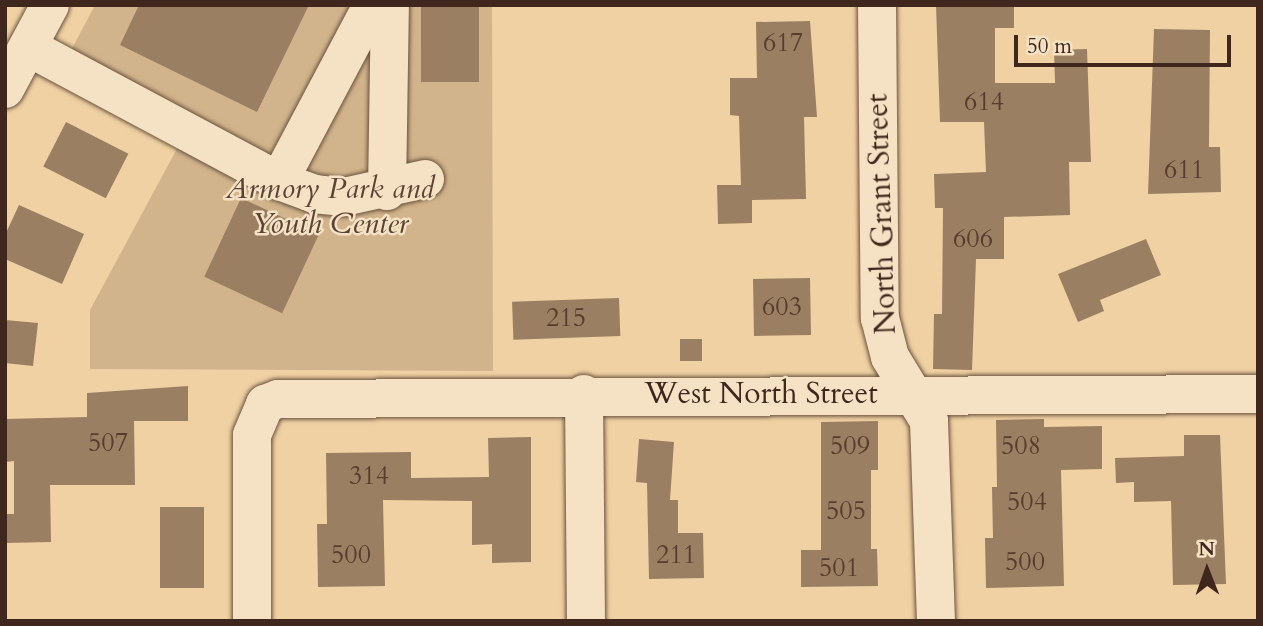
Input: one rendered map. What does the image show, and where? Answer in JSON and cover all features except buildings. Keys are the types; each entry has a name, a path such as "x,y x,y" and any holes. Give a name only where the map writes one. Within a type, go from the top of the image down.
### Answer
{"street":[{"path":"5,89 50,5"},
{"path":"279,181 372,5"},
{"path":"387,191 390,5"},
{"name":"North Grant Street","path":"877,5 880,318 890,356 929,421 932,443 936,621"},
{"path":"28,47 279,181 314,194 344,197 387,191 425,179"},
{"path":"584,394 586,621"},
{"name":"West North Street","path":"252,621 252,435 265,404 292,398 584,394 1258,394"}],"green space":[{"name":"Armory Park and Youth Center","path":"95,5 492,5 493,371 90,369 90,310 179,145 56,79"}]}
